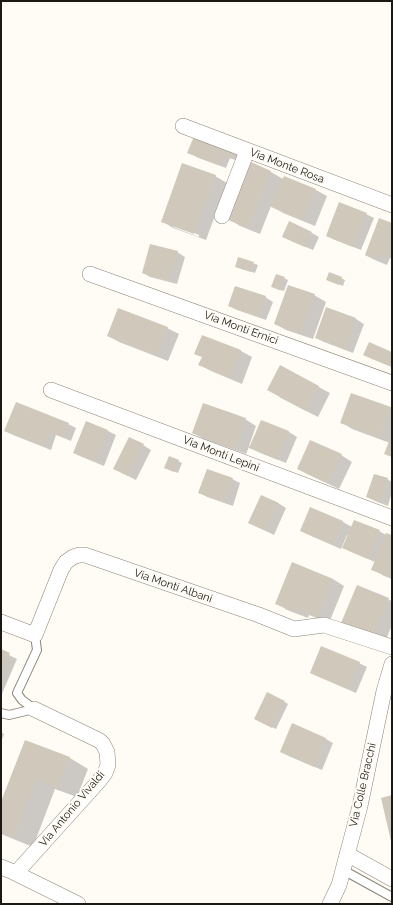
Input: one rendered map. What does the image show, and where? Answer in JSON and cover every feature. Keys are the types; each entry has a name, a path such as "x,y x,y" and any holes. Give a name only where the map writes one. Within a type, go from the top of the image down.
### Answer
{"street":[{"name":"Via Monte Rosa","path":"183,126 392,205"},
{"path":"222,216 247,151"},
{"name":"Via Monti Ernici","path":"90,274 392,383"},
{"name":"Via Monti Lepini","path":"51,390 392,518"},
{"name":"Via Monti Albani","path":"35,635 61,570 66,562 78,555 85,555 259,615 294,629 324,625 392,648"},
{"path":"1,622 35,635"},
{"name":"Via Colle Bracchi","path":"330,904 339,885 360,806 384,691 392,664"},
{"name":"Via Antonio Vivaldi","path":"16,873 99,782 108,765 107,752 103,744 90,736 34,709"},
{"path":"347,854 392,879"},
{"path":"1,867 16,873 76,904"}],"lane":[{"path":"34,709 22,700 17,693 37,650 35,635"},
{"path":"1,713 9,715 34,709"},
{"path":"343,870 392,897"}],"building":[{"path":"195,134 235,150 232,159 222,155 218,165 187,153"},
{"path":"251,162 271,171 248,228 228,220"},
{"path":"182,163 216,175 194,234 161,222"},
{"path":"284,176 316,189 303,220 271,207"},
{"path":"339,202 367,213 353,247 326,236"},
{"path":"379,218 392,223 392,258 378,253 375,260 365,255"},
{"path":"289,221 312,232 305,247 282,237"},
{"path":"150,244 178,251 169,281 142,273"},
{"path":"238,257 254,262 251,272 235,267"},
{"path":"329,272 342,277 339,285 326,280"},
{"path":"276,274 285,277 280,290 271,287"},
{"path":"288,285 315,294 301,334 274,324"},
{"path":"235,286 266,296 259,317 228,306"},
{"path":"326,307 356,318 345,349 315,338"},
{"path":"118,308 168,327 157,355 107,336"},
{"path":"202,335 241,350 230,378 198,365 202,357 194,354"},
{"path":"369,342 392,352 392,367 363,355"},
{"path":"280,365 319,386 306,411 267,390"},
{"path":"351,393 391,407 379,437 340,423"},
{"path":"16,402 69,423 63,437 49,432 43,446 4,431"},
{"path":"203,403 246,418 235,449 192,433"},
{"path":"261,420 289,431 278,460 249,448"},
{"path":"86,421 108,430 96,462 73,453"},
{"path":"392,434 392,457 384,454"},
{"path":"129,437 144,444 128,476 113,469"},
{"path":"310,440 342,454 328,483 297,469"},
{"path":"169,456 179,460 174,472 164,468"},
{"path":"207,469 233,478 225,502 198,493"},
{"path":"374,474 388,478 380,502 366,497"},
{"path":"261,495 279,503 266,531 248,523"},
{"path":"310,507 343,521 333,545 300,531"},
{"path":"354,520 380,530 369,559 342,548"},
{"path":"386,533 392,535 392,578 371,570"},
{"path":"292,562 333,579 318,617 297,609 296,612 275,604"},
{"path":"357,585 389,598 373,636 341,623"},
{"path":"321,646 360,662 348,689 310,673"},
{"path":"1,649 10,653 1,675"},
{"path":"267,692 285,701 272,728 254,719"},
{"path":"292,723 326,738 314,767 280,752"},
{"path":"25,740 70,757 58,788 37,779 14,837 1,832 1,798 2,799"},
{"path":"392,795 392,841 391,841 381,798"}]}
